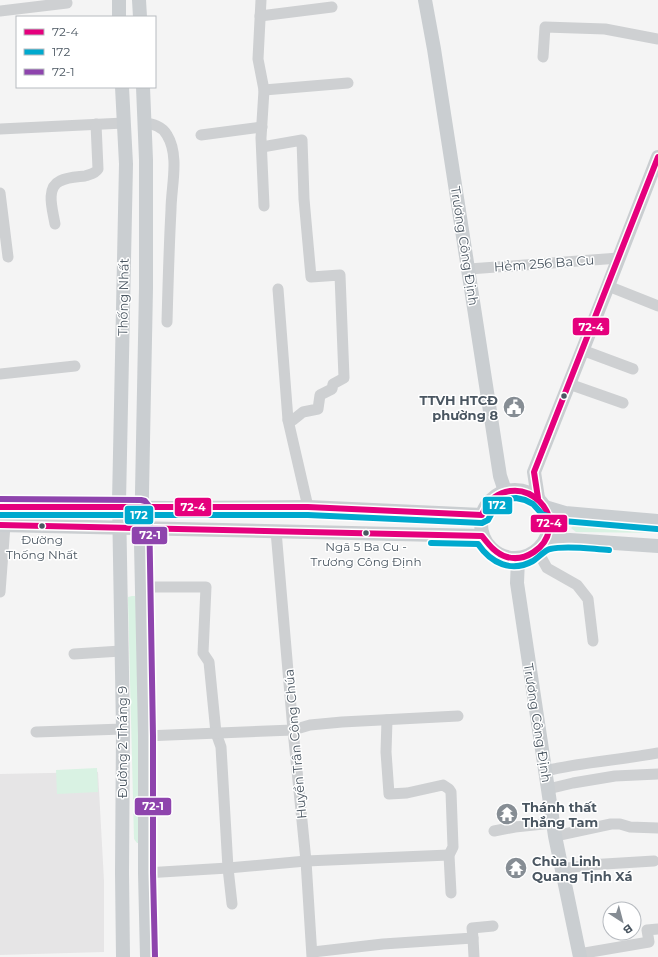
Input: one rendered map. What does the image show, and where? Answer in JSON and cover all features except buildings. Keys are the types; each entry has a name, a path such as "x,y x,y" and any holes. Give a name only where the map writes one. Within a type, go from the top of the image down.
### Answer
{"main road":[{"path":"119,0 119,16"},
{"path":"139,0 140,16"},
{"name":"Trương Công Định","path":"425,0 436,56 500,476 505,491"},
{"name":"Thống Nhất","path":"119,528 126,164 122,88"},
{"name":"Thống Nhất","path":"141,528 146,288 146,160 143,88"},
{"path":"658,157 654,181 619,258 534,472 541,503 549,518 549,530 541,545 528,556 518,559 506,558 496,553 488,546 482,536 480,525 482,515 487,504 495,496 505,491 516,490 528,492 541,503 565,514 658,521"},
{"path":"123,289 146,288"},
{"path":"0,507 308,507 482,515"},
{"path":"2,525 482,536"},
{"name":"Đường 2 Tháng 9","path":"119,528 123,729 122,873 124,957"},
{"name":"Đường 2 Tháng 9","path":"141,528 147,957"},
{"path":"541,545 570,540 658,546"},
{"name":"Trương Công Định","path":"518,559 517,583 554,829 580,955"},
{"path":"122,873 145,872"}],"street":[{"path":"261,0 258,58 264,90 262,127 264,206"},
{"path":"0,11 67,3"},
{"path":"260,16 332,7"},
{"path":"543,57 545,27 605,29 658,39"},
{"path":"264,90 348,84"},
{"path":"0,129 124,123"},
{"path":"144,123 155,124 162,128 167,134 172,146 174,164 171,194 166,322"},
{"path":"55,224 51,197 52,190 56,183 66,179 92,174 98,169 96,124"},
{"path":"201,135 262,127"},
{"path":"262,147 302,140 304,199 311,277 340,275 344,378 333,384 332,390 320,395 318,409 303,412 293,420 288,420"},
{"path":"0,193 8,257"},
{"name":"Hẻm 256 Ba Cu","path":"469,269 559,261 619,258"},
{"path":"608,286 658,306"},
{"path":"278,290 288,420 308,507"},
{"path":"582,350 634,369"},
{"path":"0,374 75,366"},
{"path":"569,384 623,403"},
{"path":"0,592 2,525"},
{"name":"Huyền Trân Công Chúa","path":"276,532 306,861 313,955"},
{"path":"541,545 547,568 576,585 588,599 593,641"},
{"path":"142,587 206,587 203,653 209,662 216,733 221,747 228,868 232,904"},
{"path":"74,654 121,651"},
{"path":"145,736 293,730 316,724 458,716"},
{"path":"387,720 386,752 389,794 407,793 443,785 451,792 453,847 449,855 451,893"},
{"path":"36,732 123,729"},
{"path":"545,770 571,764 630,758 658,753"},
{"path":"548,789 615,776 658,774"},
{"path":"494,831 515,827 554,829 611,824 620,824 630,827 658,828"},
{"path":"145,872 228,868 306,861 449,855"},
{"path":"562,869 588,865 654,861"},
{"path":"474,957 472,928 493,926"},
{"path":"580,955 649,942 647,930 658,929"},
{"path":"313,955 383,944 472,938"}],"shaded area":[{"path":"98,772 104,881 104,952 0,955 0,774"}],"green space":[{"path":"576,524 658,526 658,533 576,532 571,528"},
{"path":"135,596 136,599 142,839 139,843 137,843 134,839 128,600 128,597"},
{"path":"97,768 98,792 57,794 56,770"}],"transit line":[{"name":"72-4","path":"538,498 534,472 658,157"},
{"name":"72-4","path":"0,507 308,507 482,515 489,502 496,496 505,492 518,491 533,496 544,507 548,514 549,530 544,543 539,548 527,555 514,558 499,554 482,536 0,525"},
{"name":"172","path":"0,515 308,515 482,523 488,520 494,509 500,503 507,499 516,498 533,504 542,514 563,521 657,529"},
{"name":"72-1","path":"0,499 141,500 145,501 149,506 155,957"},
{"name":"172","path":"431,543 478,544 483,551 495,561 509,566 525,564 533,561 544,552 557,548 571,547 609,550"}],"place":[{"name":"TTVH HTCĐ phường 8","path":"514,407"},
{"name":"Đường Thống Nhất","path":"42,526"},
{"name":"Ngã 5 Ba Cu - Trương Công Định","path":"366,533"},
{"name":"Thánh thất Thắng Tam","path":"507,814"},
{"name":"Chùa Linh Quang Tịnh Xá","path":"516,868"}]}
